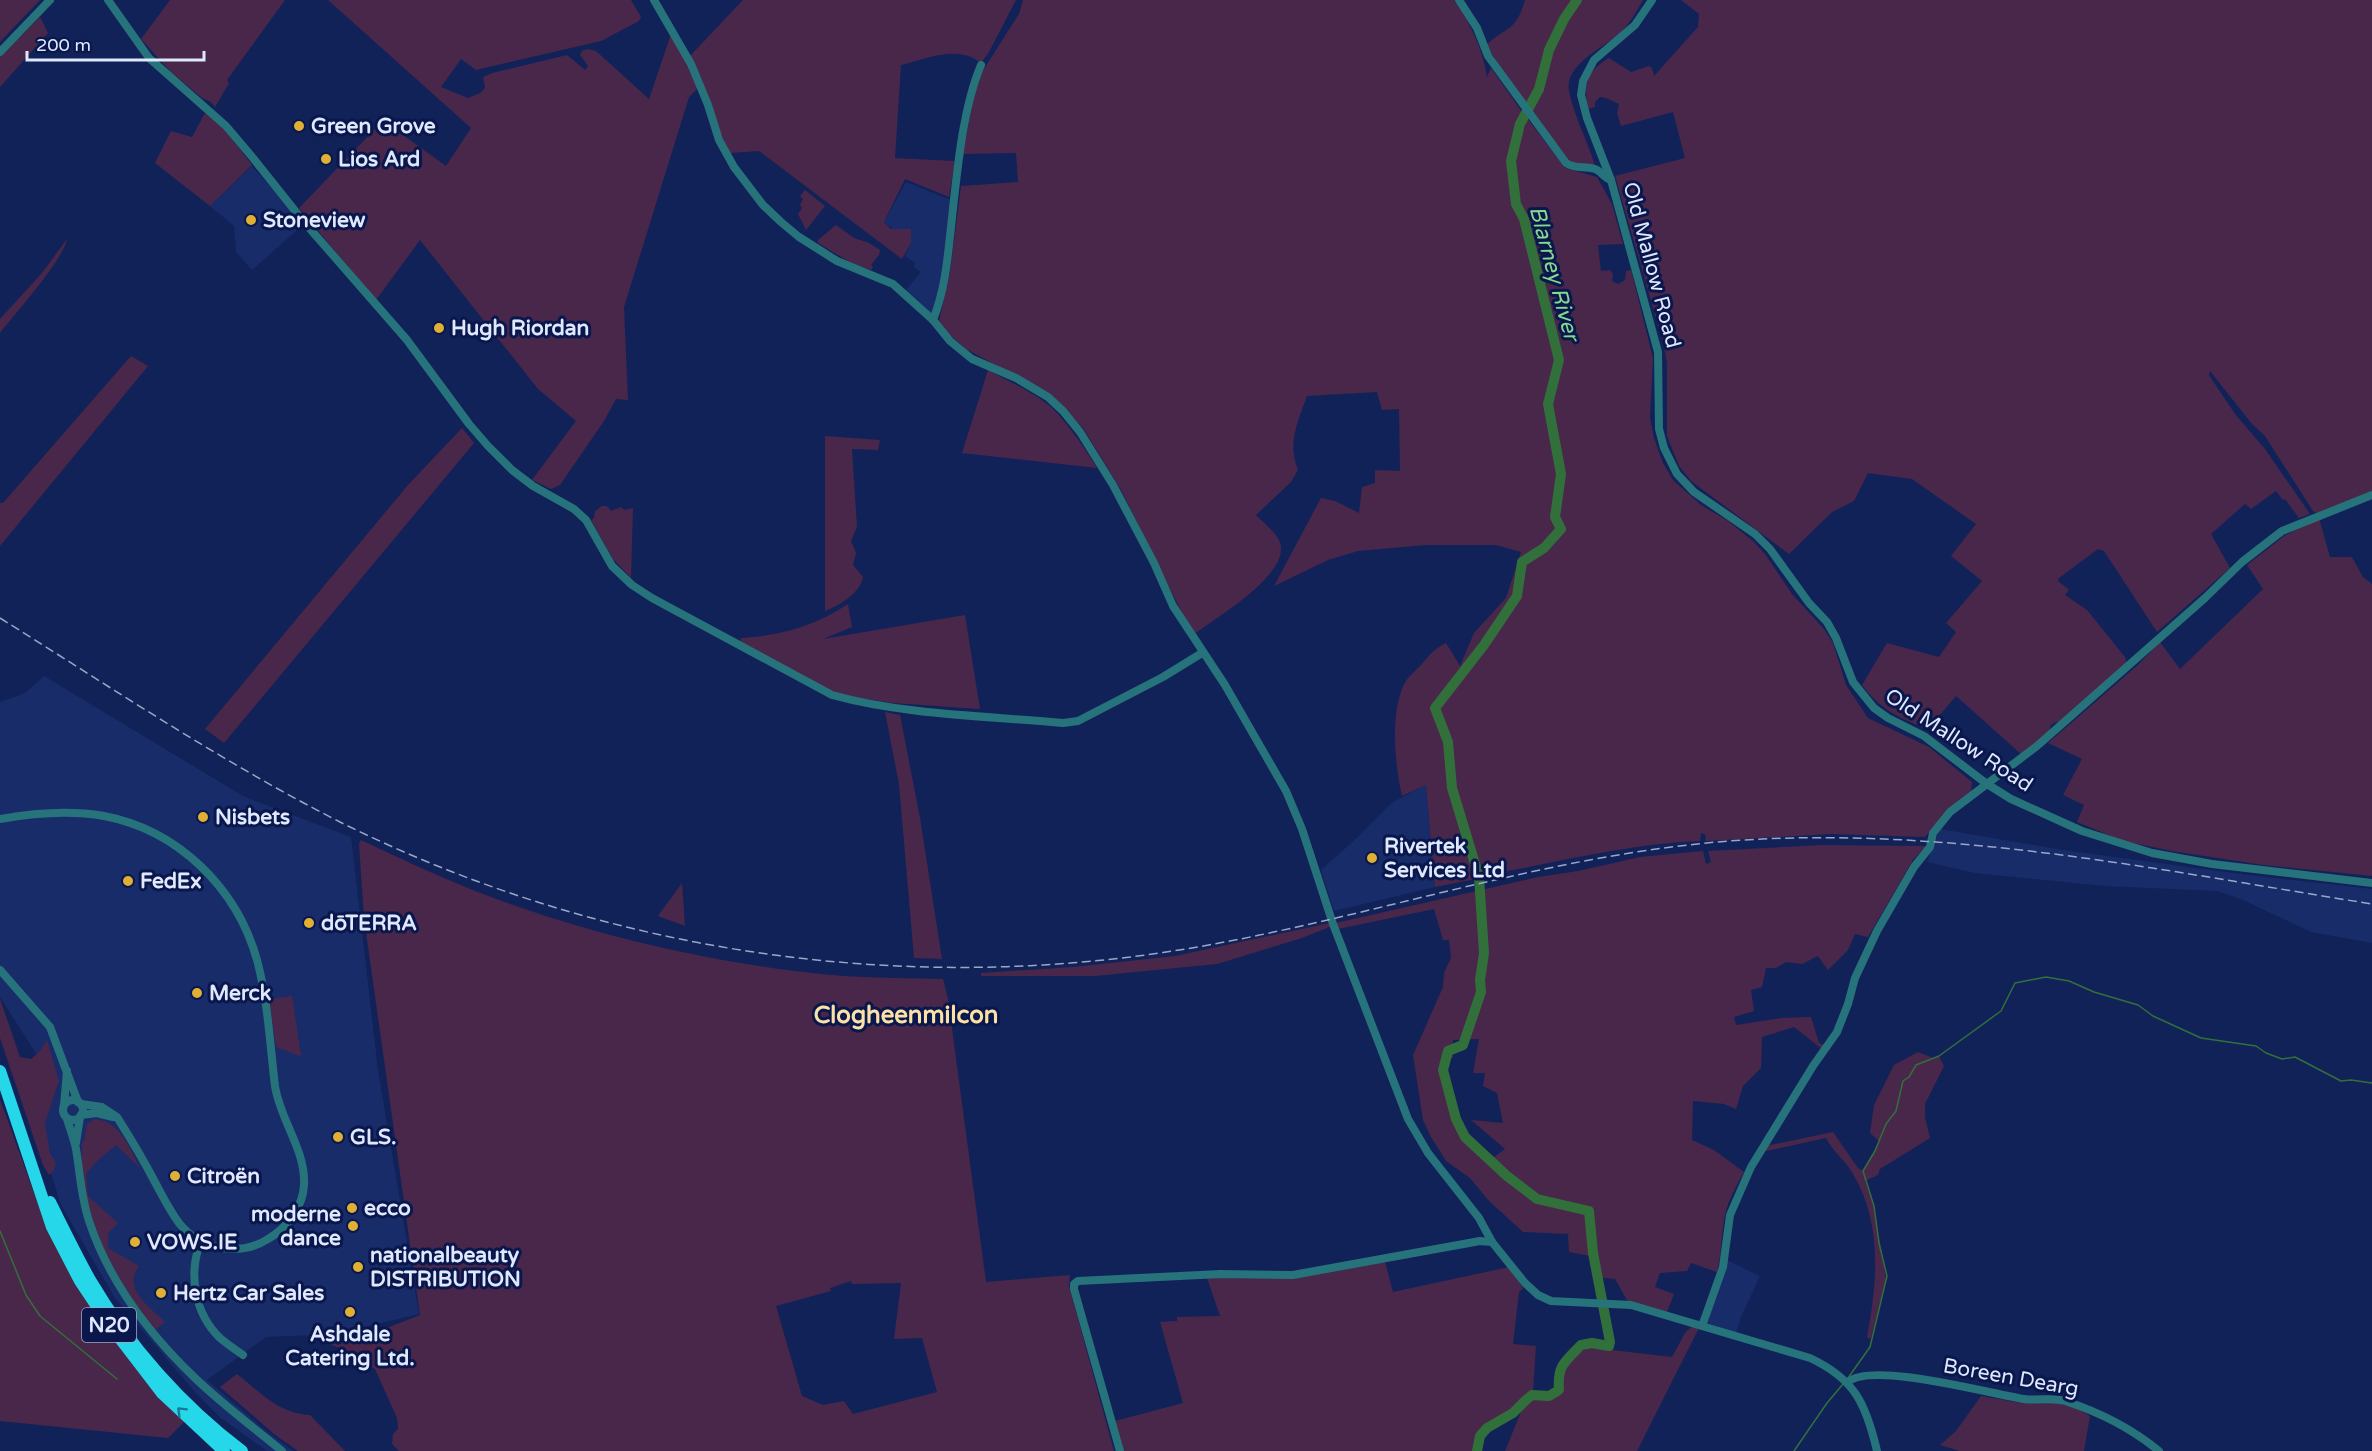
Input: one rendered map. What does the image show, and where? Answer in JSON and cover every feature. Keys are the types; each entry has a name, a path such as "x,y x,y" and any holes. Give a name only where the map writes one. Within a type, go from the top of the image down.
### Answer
{"highway":[{"name":"N20","path":"0,1071 52,1227 80,1281 106,1320 162,1393 224,1451"},
{"name":"N20","path":"35,1172 89,1278 118,1322 171,1386 217,1431 242,1451"}],"street":[{"path":"0,52 50,0"},
{"path":"108,0 149,58 233,134 409,343 488,446 512,470 533,486 574,509 586,520 612,566 652,598 832,695 864,704 898,708 1064,723 1078,721 1202,653"},
{"path":"654,0 691,64 719,140 734,167 764,205 799,237 837,261 893,284 933,320 950,341 972,358 1016,378 1048,397 1063,411 1113,485 1154,563 1173,606 1225,685 1286,791 1302,829 1333,924 1408,1119 1428,1153 1479,1218 1492,1242 1525,1283 1538,1295 1551,1301 1631,1305 1804,1355 1825,1365 1846,1381 1863,1403 1877,1451"},
{"path":"1459,0 1477,28 1488,56 1566,163 1576,168 1595,169 1604,178 1611,180"},
{"name":"Old Mallow Road","path":"1652,0 1635,25 1594,60 1583,81 1582,104 1611,180 1658,352 1659,429 1664,448 1677,474 1694,492 1755,534 1770,549 1809,603 1827,622 1836,638 1853,682 1874,708 1888,718 1924,736 1987,784 2011,799 2072,827 2152,853 2212,864 2372,883"},
{"path":"933,320 946,280 967,113 972,86 981,65"},
{"path":"1702,1326 1723,1267 1730,1215 1752,1167 1803,1081 1837,1032 1855,978 1868,950 1914,867 1930,847 1933,832 1950,812 2037,746 2205,598 2242,562 2282,531 2372,495"},
{"path":"0,819 42,814 82,814 124,821 151,832 186,853 213,878 235,909 248,934 260,976 278,1102 302,1160 304,1185 299,1204 290,1220 277,1234 260,1244 226,1249 201,1241 178,1223 118,1119 102,1107 70,1100 64,1105"},
{"path":"0,970 50,1027 79,1103 81,1116 76,1147"},
{"path":"67,1071 63,1114 67,1119 76,1147 82,1192 89,1221 123,1292 154,1335 195,1378 282,1451"},
{"path":"67,1119 74,1120 97,1113 118,1119"},
{"path":"201,1241 194,1268 197,1299 220,1338 243,1355"},
{"path":"1120,1451 1074,1289 1077,1281 1220,1274 1293,1275 1473,1242 1492,1242"},
{"name":"Boreen Dearg","path":"1846,1381 1856,1377 1907,1377 2026,1399 2061,1400 2101,1414 2146,1440 2158,1451"}],"shaded area":[{"path":"0,0 40,0 0,42"},
{"path":"170,0 285,0 227,80 229,83 215,107 170,71 141,39"},
{"path":"328,0 631,0 641,17 639,21 601,41 476,70 461,59 441,87 468,98 485,88 483,77 492,73 567,55 585,70 588,66 580,55 582,51 588,49 596,51 649,99 672,31 700,86 689,97 624,307 628,400 616,399 604,421 560,485 551,489 532,480 576,421 538,389 420,240 376,300 299,208 376,128 385,135 392,127 446,166 471,128"},
{"path":"743,0 1016,0 981,63 972,57 952,54 901,65 895,158 954,161 949,197 905,179 884,222 891,229 911,229 911,243 902,259 759,151 730,153 726,147 689,57"},
{"path":"1023,0 1454,0 1475,37 1487,77 1491,68 1525,116 1514,147 1513,181 1515,203 1517,201 1514,162 1527,118 1565,168 1597,177 1612,204 1623,244 1598,245 1601,271 1610,270 1613,274 1612,281 1618,284 1625,280 1626,271 1631,270 1653,358 1650,418 1654,438 1663,463 1673,480 1701,505 1728,521 1765,554 1792,594 1824,629 1833,643 1846,685 1868,718 1929,747 1972,782 1971,794 1940,819 1925,837 1831,834 1706,841 1705,834 1701,833 1700,841 1617,850 1482,876 1455,789 1451,743 1437,709 1513,606 1518,596 1523,564 1548,546 1563,530 1556,516 1563,474 1549,404 1556,372 1553,373 1546,401 1558,475 1552,516 1560,529 1543,546 1520,561 1514,595 1432,709 1445,743 1448,786 1476,879 1435,887 1426,785 1402,796 1399,784 1395,738 1397,707 1406,681 1439,647 1446,643 1460,666 1474,633 1506,598 1521,552 1496,545 1425,545 1358,551 1328,560 1274,586 1321,498 1335,501 1359,513 1362,487 1375,483 1375,470 1400,471 1399,409 1382,410 1377,392 1307,396 1295,432 1294,451 1298,470 1291,482 1256,515 1278,538 1281,548 1278,560 1260,585 1193,635 1121,490 1083,428 1048,393 966,349 941,327 939,321 950,272 961,186 1018,182 1016,153 963,154 976,85 1019,14"},
{"path":"1525,0 1643,0 1623,30 1578,65 1569,82 1574,110 1595,166 1572,163 1563,155 1532,109 1536,104 1533,98 1527,107 1486,45 1514,23"},
{"path":"1681,0 2372,0 2372,492 2317,513 2313,511 2265,436 2252,424 2210,371 2209,375 2235,414 2265,449 2310,514 2299,518 2276,491 2251,509 2245,504 2211,534 2230,568 2157,632 2104,551 2098,549 2059,578 2058,581 2069,590 2065,595 2087,610 2125,657 2127,665 2060,723 2056,722 2051,725 2049,731 2021,754 1956,696 1928,729 1883,707 1862,685 1887,643 1939,657 1956,632 1946,623 1982,581 1951,556 1976,524 1912,479 1868,473 1854,501 1832,512 1789,554 1691,481 1679,466 1667,436 1667,363 1663,342 1615,176 1685,158 1673,112 1621,126 1617,113 1619,104 1600,97 1595,102 1595,107 1588,109 1586,92 1591,73 1609,58 1631,72 1649,66 1654,76 1698,27 1699,14"},
{"path":"40,17 48,33 0,87 0,57"},
{"path":"205,113 224,129 252,165 210,206 155,163 171,131 192,137"},
{"path":"252,166 304,224 252,270 236,252 234,226 210,206"},
{"path":"906,182 951,200 944,278 932,315 906,290 921,272 914,267 915,263 905,256 911,243 884,222"},
{"path":"805,190 825,206 806,230 798,214 802,208 800,205 803,199 800,196"},
{"path":"836,225 854,238 880,250 871,265 873,267 871,270 853,264 818,243 818,240"},
{"path":"67,239 48,273 0,333 0,319 42,273"},
{"path":"131,356 148,366 0,546 0,503 3,503"},
{"path":"988,370 1029,392 1052,408 1076,436 1097,468 962,453"},
{"path":"462,428 474,443 224,743 205,729 408,485"},
{"path":"825,436 880,440 878,450 852,449 857,527 851,541 856,553 853,565 863,577 858,588 849,598 825,611"},
{"path":"602,506 607,506 611,511 621,507 624,510 633,508 631,578 613,559 591,520 594,518 595,511"},
{"path":"2319,518 2330,557 2352,557 2363,577 2372,584 2372,876 2263,865 2172,851 2123,841 2077,822 2084,805 2063,795 2082,759 2048,743 2139,664 2160,642 2180,669 2263,589 2247,565 2284,536"},
{"path":"848,604 852,627 823,639 965,615 980,709 893,703 840,695 740,643 741,638 770,635 809,624"},
{"path":"44,676 243,796 351,837 378,1070 419,1314 335,1334 266,1337 207,1380 293,1451 267,1451 221,1418 194,1391 115,1298 61,1205 46,1158 39,1113 58,1088 0,997 0,702 25,693"},
{"path":"885,712 900,715 920,818 942,959 914,958 899,784"},
{"path":"1426,785 1435,887 1334,911 1321,870 1393,802"},
{"path":"1940,829 2063,850 2372,889 2372,943 2311,932 2241,899 2217,891 2105,886 1975,873 1927,862"},
{"path":"361,840 418,867 496,899 636,942 719,959 803,972 856,977 943,979 948,999 986,1282 1070,1275 1069,1286 1114,1451 399,1451 392,1444 393,1434 398,1429 397,1418 375,1369 351,1353 326,1343 374,1333 420,1315 364,918 359,844","holes":["851,1281 852,1284 901,1283 894,1339 922,1338 937,1392 853,1414 844,1401 823,1405 802,1396 776,1306 831,1291 830,1288"]},
{"path":"1822,845 1926,846 1913,860 1868,937 1855,934 1848,950 1828,970 1818,956 1802,964 1786,962 1776,968 1766,968 1762,987 1751,990 1754,1011 1734,1017 1736,1025 1781,1018 1811,1017 1819,1043 1824,1045 1822,1049 1794,1027 1762,1037 1761,1068 1743,1086 1736,1109 1724,1104 1693,1101 1692,1140 1714,1150 1744,1172 1726,1209 1717,1272 1691,1263 1687,1271 1660,1273 1655,1287 1674,1294 1667,1312 1628,1302 1615,1279 1595,1277 1590,1256 1569,1252 1568,1234 1523,1232 1489,1201 1470,1178 1446,1161 1431,1137 1423,1120 1413,1055 1443,987 1444,973 1451,958 1449,940 1443,940 1434,909 1338,929 1336,923 1538,877 1578,871 1640,857 1703,851 1706,864 1711,862 1708,851","holes":["1479,1039 1473,1073 1485,1073 1483,1086 1497,1093 1503,1123 1471,1120 1505,1149 1494,1157 1470,1135 1452,1103 1447,1058 1453,1058 1453,1040"]},
{"path":"682,883 685,926 658,916"},
{"path":"1330,923 1332,926 1302,938 1217,964 1095,976 981,976 981,973 1073,967 1175,956"},
{"path":"292,996 300,1056 276,1047 269,999"},
{"path":"0,999 20,1057 31,1059 47,1040 59,1081 45,1123 50,1154 56,1162 54,1170 49,1175 43,1165 0,1038"},
{"path":"1918,1052 1933,1058 1939,1056 1944,1066 1925,1104 1925,1117 1930,1138 1880,1169 1878,1175 1865,1181 1874,1206 1886,1279 1869,1339 1867,1337 1875,1275 1873,1233 1863,1193 1853,1174 1826,1138 1762,1152 1766,1146 1833,1132 1858,1168 1863,1171 1879,1141 1870,1133 1874,1105 1894,1065"},
{"path":"0,1099 34,1193 57,1244 185,1421 168,1438 0,1421"},
{"path":"95,1119 104,1121 118,1130 140,1168 116,1145 86,1174 88,1196 118,1223 108,1233 108,1248 139,1266 134,1282 136,1290 146,1304 165,1322 155,1330 119,1278 109,1259 87,1200 82,1174 82,1142 84,1142 87,1124"},
{"path":"1727,1260 1760,1276 1736,1333 1705,1322"},
{"path":"1385,1262 1393,1292 1509,1267 1523,1288 1519,1292 1513,1344 1536,1346 1533,1392 1526,1400 1559,1394 1562,1391 1565,1368 1579,1352 1586,1349 1672,1357 1685,1333 1692,1326 1699,1328 1637,1451 1505,1451 1525,1402 1483,1431 1479,1438 1477,1451 1121,1451 1115,1421 1183,1403 1160,1322 1177,1321 1177,1317 1220,1316 1206,1275 1263,1275"},
{"path":"237,1374 279,1406 299,1414 310,1415 345,1451 298,1451 274,1434 220,1387"},
{"path":"1981,1396 2021,1403 2051,1402 2074,1407 2090,1416 2084,1451 1960,1451 1940,1445 1956,1431"}],"waterway":[{"name":"Blarney River","path":"1477,1451 1480,1436 1487,1428 1513,1413 1532,1395 1549,1396 1559,1390 1559,1375 1563,1364 1581,1345 1592,1343 1609,1346 1610,1342 1593,1253 1589,1211 1537,1199 1507,1176 1465,1137 1456,1119 1443,1070 1448,1051 1463,1045 1481,992 1480,980 1484,953 1479,877 1452,788 1448,742 1435,708 1484,645 1517,596 1522,562 1544,548 1561,529 1555,517 1561,474 1548,404 1559,360 1524,219 1516,204 1511,161 1520,124 1539,89 1549,50 1564,19 1577,0"},
{"path":"1848,1378 1870,1347 1887,1276 1879,1243 1874,1206 1863,1171 1875,1151 1886,1124 1896,1111 1903,1081 1909,1077 1916,1065 1939,1056 2001,1011 2015,983 2046,977 2069,981 2094,992 2138,1005 2153,1016 2201,1038 2256,1046 2282,1059 2295,1057 2341,1081 2372,1083"},
{"path":"0,1231 26,1295 40,1316 117,1379"},
{"path":"1794,1451 1843,1384"}],"railway":[{"path":"0,618 253,775 340,822 438,866 538,902 642,931 747,951 853,963 960,967 1067,963 1173,951 1245,938 1528,872 1600,858 1671,847 1744,840 1823,838 1902,840 1981,846 2138,866 2372,904"}],"place":[{"name":"Green Grove","path":"299,126"},
{"name":"Lios Ard","path":"326,159"},
{"name":"Stoneview","path":"251,220"},
{"name":"Hugh Riordan","path":"439,328"},
{"name":"Nisbets","path":"203,817"},
{"name":"Rivertek Services Ltd","path":"1372,858"},
{"name":"FedEx","path":"128,881"},
{"name":"dōTERRA","path":"309,923"},
{"name":"Merck","path":"197,993"},
{"name":"GLS.","path":"338,1137"},
{"name":"Citroën","path":"175,1176"},
{"name":"ecco","path":"352,1208"},
{"name":"moderne dance","path":"353,1226"},
{"name":"VOWS.IE","path":"135,1242"},
{"name":"nationalbeauty DISTRIBUTION","path":"358,1267"},
{"name":"Hertz Car Sales","path":"161,1293"},
{"name":"Ashdale Catering Ltd.","path":"350,1312"}],"district":[{"name":"Clogheenmilcon","path":"906,1015"}]}
